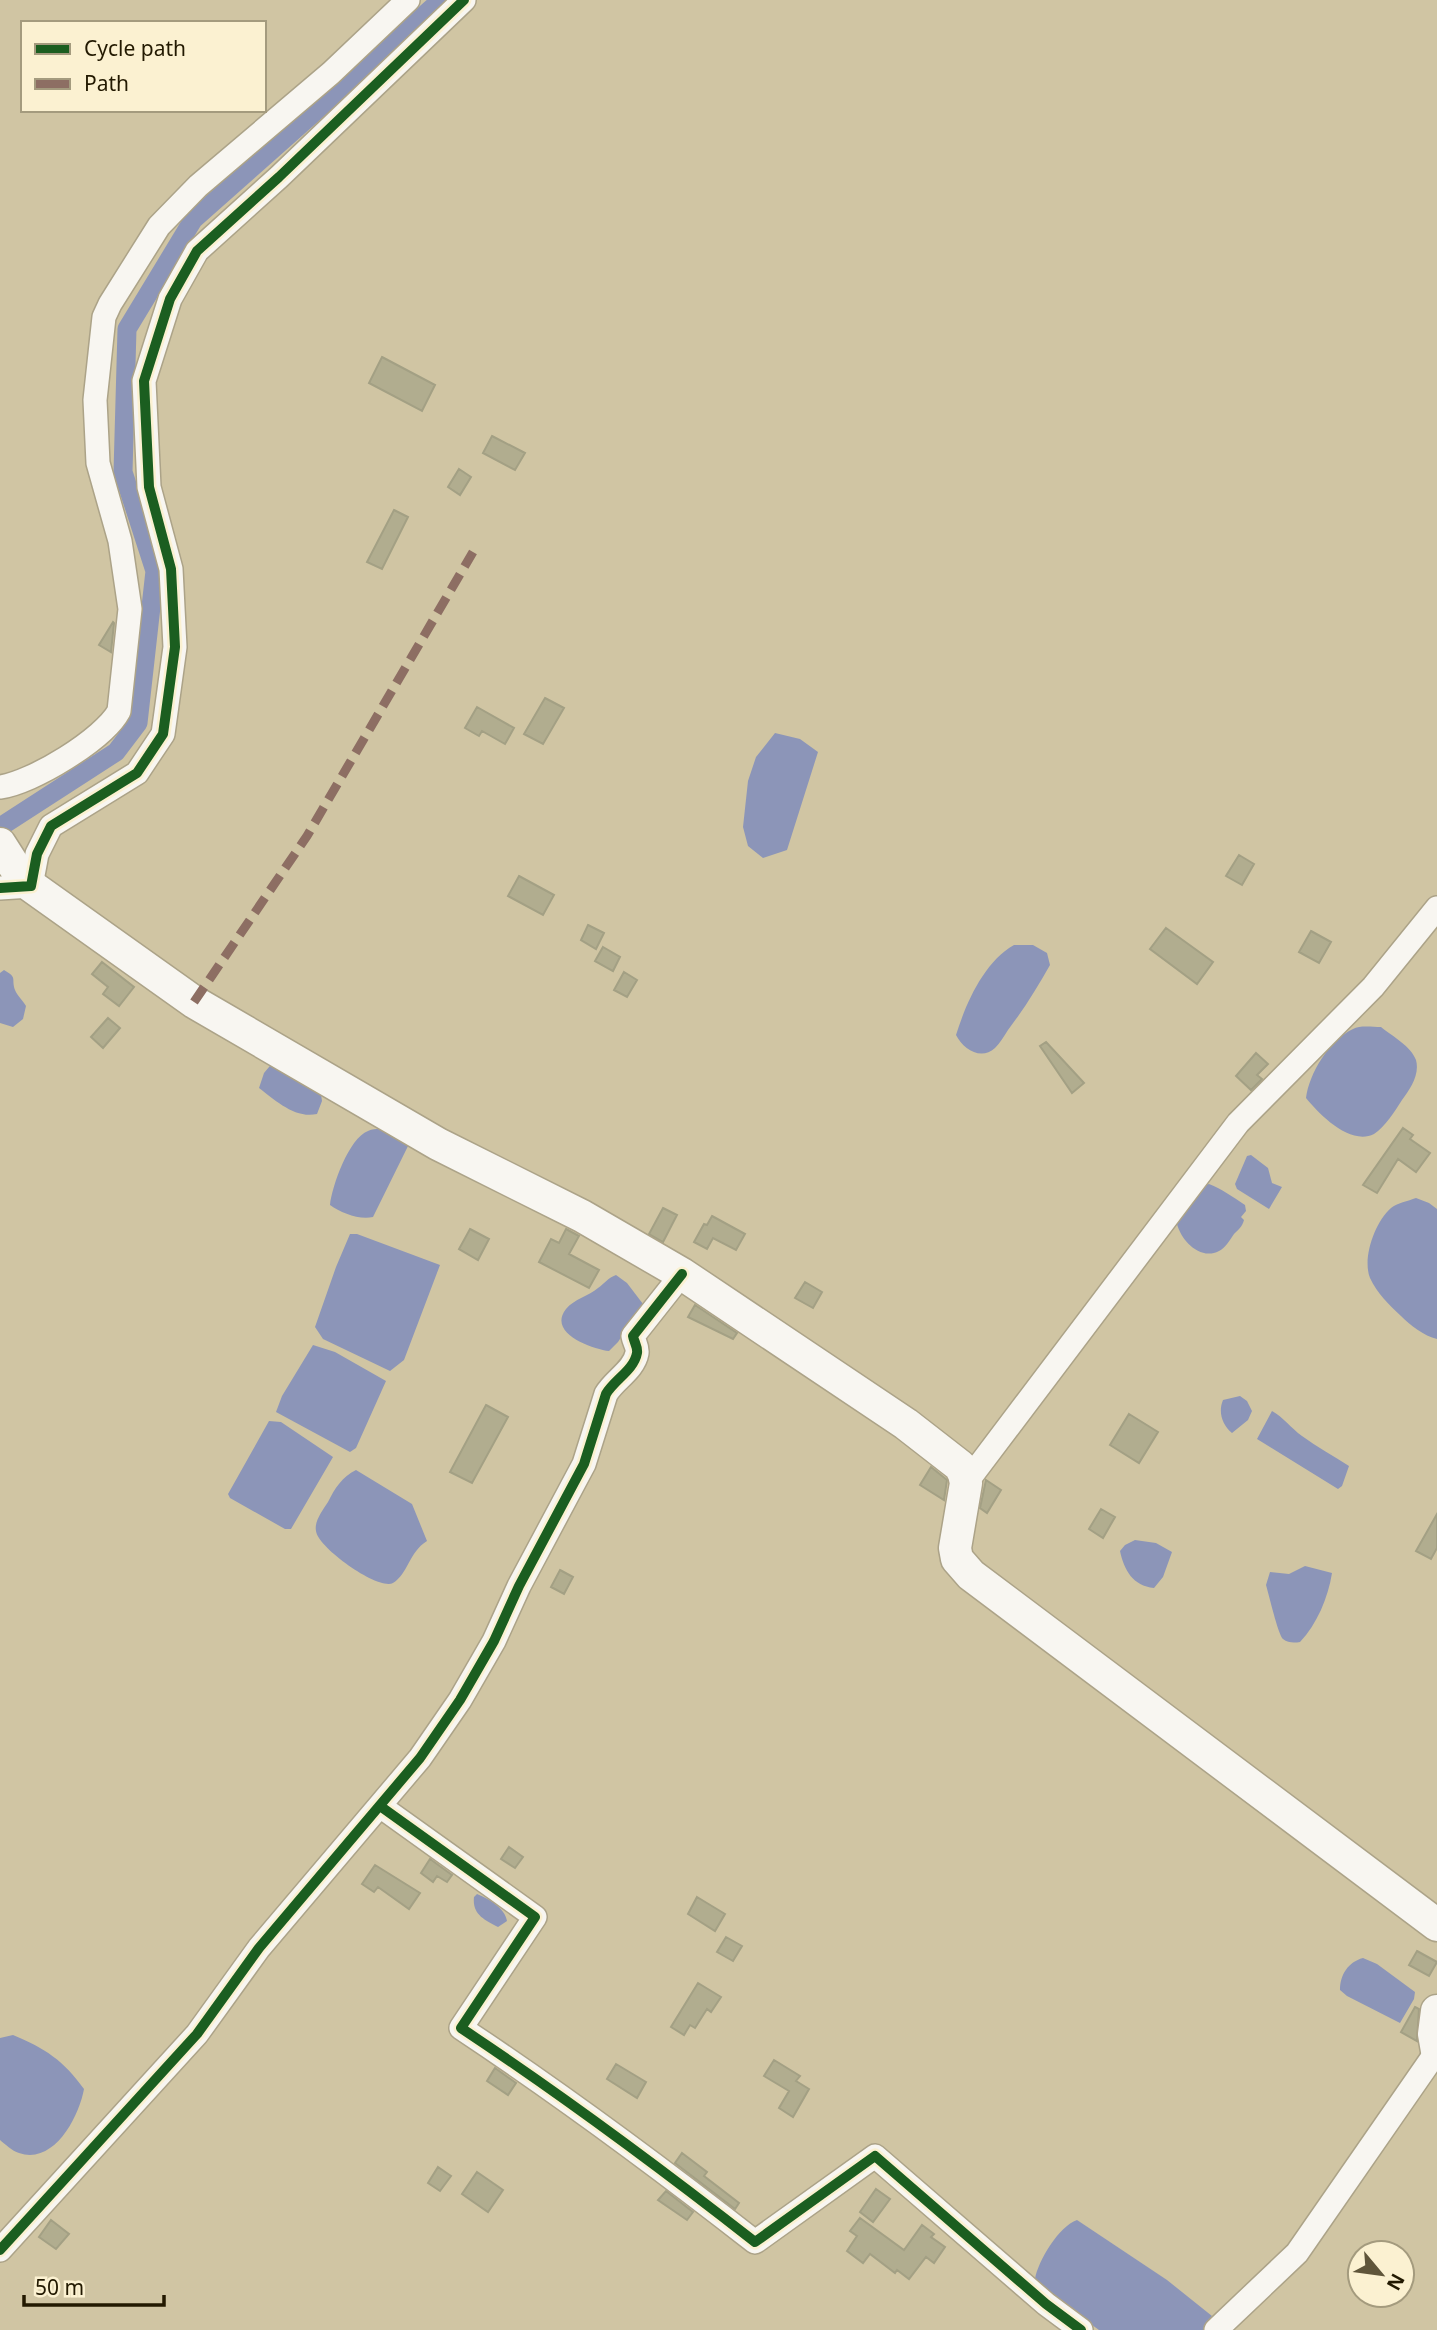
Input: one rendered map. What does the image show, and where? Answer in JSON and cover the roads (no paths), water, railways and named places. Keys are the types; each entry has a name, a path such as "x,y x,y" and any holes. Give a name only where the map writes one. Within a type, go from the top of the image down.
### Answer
{"main road":[{"path":"12,872 194,1002 438,1143 582,1216 682,1274 906,1424 960,1466 964,1474 966,1483 955,1548 957,1559 971,1575 1437,1925"},
{"path":"1437,2011 1434,2034 1437,2051"}],"street":[{"path":"0,787 12,786 39,775 113,723 119,711 130,609 120,541 98,464 94,400 104,317 110,304 159,226 198,187 331,73 408,0"},
{"path":"12,872 37,854 51,826 136,773 163,734 175,648 171,569 149,487 144,381 170,299 197,251 279,177 464,0"},
{"path":"966,1483 1238,1124 1373,987 1437,908"},
{"path":"0,2250 197,2034 258,1948 420,1758 454,1710 495,1641 519,1586 584,1464 611,1384 621,1378 637,1354 638,1348 633,1336 682,1274"},
{"path":"380,1806 535,1917 461,2028 600,2124 755,2242 875,2156 1046,2304 1081,2330"},
{"path":"1216,2330 1297,2253 1437,2051"}],"water":[{"path":"775,733 800,739 818,752 787,850 763,858 748,846 743,827 748,781 756,757"},
{"path":"1014,945 1033,945 1047,953 1050,965 997,1046 990,1052 973,1052 963,1045 956,1035 965,1010 985,973 1003,952"},
{"path":"4,970 13,977 15,990 26,1006 23,1019 13,1027 0,1023 0,973"},
{"path":"1381,1027 1414,1055 1417,1066 1414,1082 1382,1127 1365,1137 1355,1136 1336,1126 1319,1112 1306,1098 1308,1089 1328,1049 1344,1034 1356,1028"},
{"path":"274,1061 321,1094 322,1101 317,1114 293,1111 259,1088 264,1073"},
{"path":"391,1130 410,1142 373,1217 356,1217 330,1205 334,1186 354,1143 368,1131"},
{"path":"1251,1155 1268,1168 1272,1183 1282,1187 1269,1209 1237,1189 1235,1184 1247,1156"},
{"path":"1209,1184 1245,1205 1246,1211 1241,1217 1244,1220 1240,1228 1223,1248 1205,1253 1187,1242 1177,1224 1202,1186"},
{"path":"1416,1198 1437,1209 1437,1339 1417,1330 1392,1308 1376,1289 1368,1270 1369,1251 1375,1231 1385,1214 1393,1206"},
{"path":"350,1234 357,1234 440,1265 404,1360 390,1371 323,1339 315,1327"},
{"path":"616,1275 627,1283 643,1304 609,1351 592,1347 574,1338 562,1325 562,1318 569,1306"},
{"path":"313,1345 335,1352 386,1381 356,1448 350,1452 276,1412 282,1396"},
{"path":"1240,1396 1247,1401 1252,1411 1248,1420 1232,1433 1222,1418 1221,1409 1223,1400"},
{"path":"1272,1411 1302,1436 1349,1466 1342,1486 1338,1489 1257,1439"},
{"path":"269,1421 281,1422 333,1457 291,1529 285,1529 230,1498 228,1494"},
{"path":"356,1470 412,1504 427,1541 416,1551 393,1583 386,1584 363,1575 327,1547 316,1531 318,1520 336,1488"},
{"path":"1135,1540 1156,1543 1172,1552 1163,1577 1154,1588 1140,1584 1124,1565 1120,1551"},
{"path":"1305,1566 1332,1573 1325,1601 1312,1627 1300,1642 1293,1643 1281,1636 1266,1585 1270,1572 1289,1574"},
{"path":"477,1894 500,1908 507,1921 498,1927 480,1916 474,1903"},
{"path":"1363,1958 1377,1964 1415,1992 1414,1999 1400,2023 1340,1990 1341,1979 1346,1970"},
{"path":"13,2035 53,2056 84,2089 77,2112 63,2136 43,2152 32,2155 16,2152 0,2140 0,2038"},
{"path":"1077,2220 1167,2280 1212,2316 1203,2330 1099,2330 1041,2288 1035,2279 1045,2254 1063,2229"}],"waterway":[{"path":"0,827 116,752 138,723 155,571 123,472 127,329 193,220 441,0"}]}
